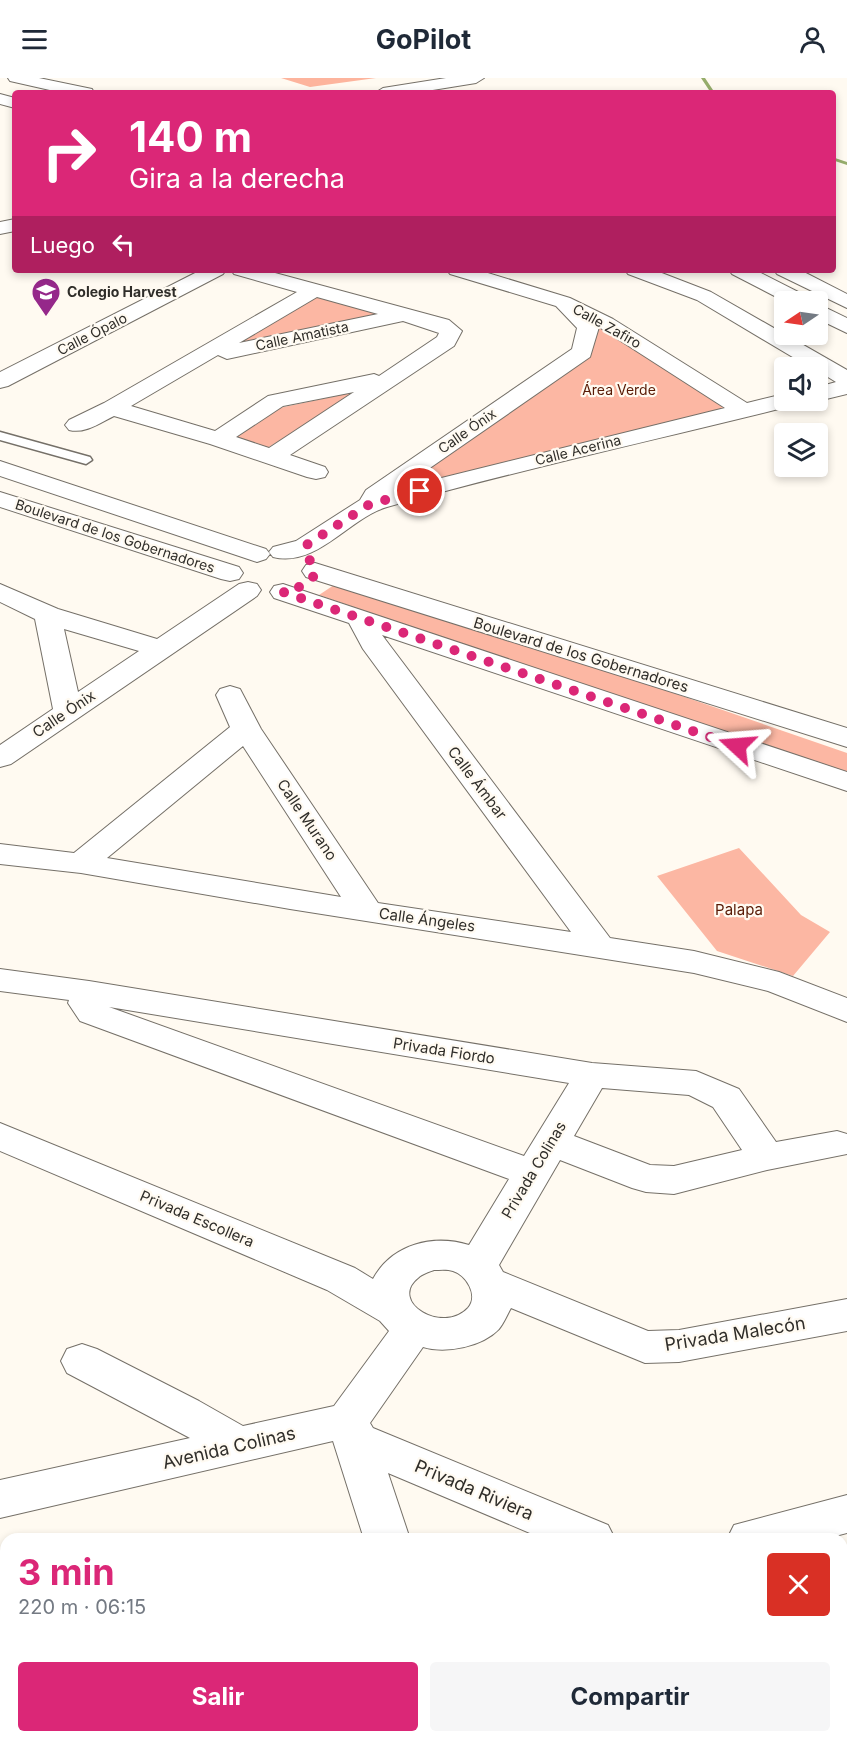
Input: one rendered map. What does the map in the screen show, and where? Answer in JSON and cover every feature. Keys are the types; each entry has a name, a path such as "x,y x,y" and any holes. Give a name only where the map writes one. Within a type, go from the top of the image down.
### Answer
{"main road":[{"path":"16,78 72,90"},
{"path":"402,90 476,78"},
{"path":"0,82 38,90"},
{"name":"Calle Ópalo","path":"0,381 210,273"},
{"name":"Calle Amatista","path":"252,273 441,325 451,331 446,341 273,456"},
{"name":"Calle Zafiro","path":"467,273 562,302 606,323 743,410"},
{"path":"643,273 704,296 847,379"},
{"path":"745,273 780,291"},
{"path":"790,273 847,302"},
{"name":"Calle Amatista","path":"77,425 112,408 315,290"},
{"name":"Calle Ónix","path":"0,758 160,649 239,582 238,562 294,557 370,504 375,495 400,477 582,352 588,327 562,302"},
{"name":"Calle Amatista","path":"199,358 406,315"},
{"path":"828,316 847,327"},
{"name":"Calle Amatista","path":"218,439 276,402 391,377"},
{"path":"828,392 847,385"},
{"name":"Calle Acerina","path":"370,504 774,403"},
{"path":"112,408 273,456 316,472"},
{"name":"Boulevard de los Gobernadores","path":"0,468 294,557 847,738"},
{"path":"400,477 402,485 407,489 420,491"},
{"name":"Boulevard de los Gobernadores","path":"0,499 239,582 283,592"},
{"path":"283,592 306,584 313,578 294,557"},
{"path":"0,592 48,615 160,649"},
{"path":"283,592 847,782"},
{"path":"48,615 68,712"},
{"name":"Calle Ámbar","path":"360,618 373,644 598,945"},
{"name":"Calle Murano","path":"230,695 246,729 367,911"},
{"path":"81,862 246,729"},
{"name":"Calle Ángeles","path":"0,854 81,862 367,911 598,945 694,962 779,983 847,1011"},
{"name":"Privada Fiordo","path":"0,980 89,992 592,1075 696,1083 726,1098 767,1157"},
{"path":"89,992 85,1003 92,1013 542,1158 646,1178 674,1180 767,1157 837,1144"},
{"name":"Privada Colinas","path":"485,1275 492,1240 592,1075"},
{"name":"Privada Escollera","path":"0,1136 341,1279 402,1319"},
{"path":"447,1255 464,1259 485,1275 494,1297 490,1310 480,1322 466,1331 448,1335 430,1334 402,1319 388,1295 391,1282 399,1269 413,1260 429,1256 447,1255"},
{"name":"Privada Malecón","path":"485,1275 645,1347 679,1346 847,1315"},
{"path":"385,1533 352,1430 402,1319"},
{"path":"82,1361 184,1413 238,1445"},
{"name":"Avenida Colinas","path":"0,1499 238,1445 352,1430"},
{"name":"Privada Riviera","path":"352,1430 579,1533"},
{"path":"773,1533 847,1514"}],"lane":[{"path":"0,436 86,460"}],"green space":[{"path":"317,296 383,315 218,350"},
{"name":"Área Verde","path":"587,317 740,409 421,484 412,479 571,360"},
{"path":"360,391 264,450 232,439 279,408"},
{"path":"343,579 847,753 847,778 319,595"},
{"name":"Palapa","path":"739,848 801,915 830,932 793,976 717,951 657,876"}],"shaded area":[{"path":"281,78 376,78 310,87"}],"waterway":[{"path":"703,78 711,90"},
{"path":"836,160 847,164"}],"place":[{"name":"Colegio Harvest","path":"46,318"}],"route":[{"path":"420,491 370,504 305,546 314,566 313,578 296,589 283,592 737,746"}]}
